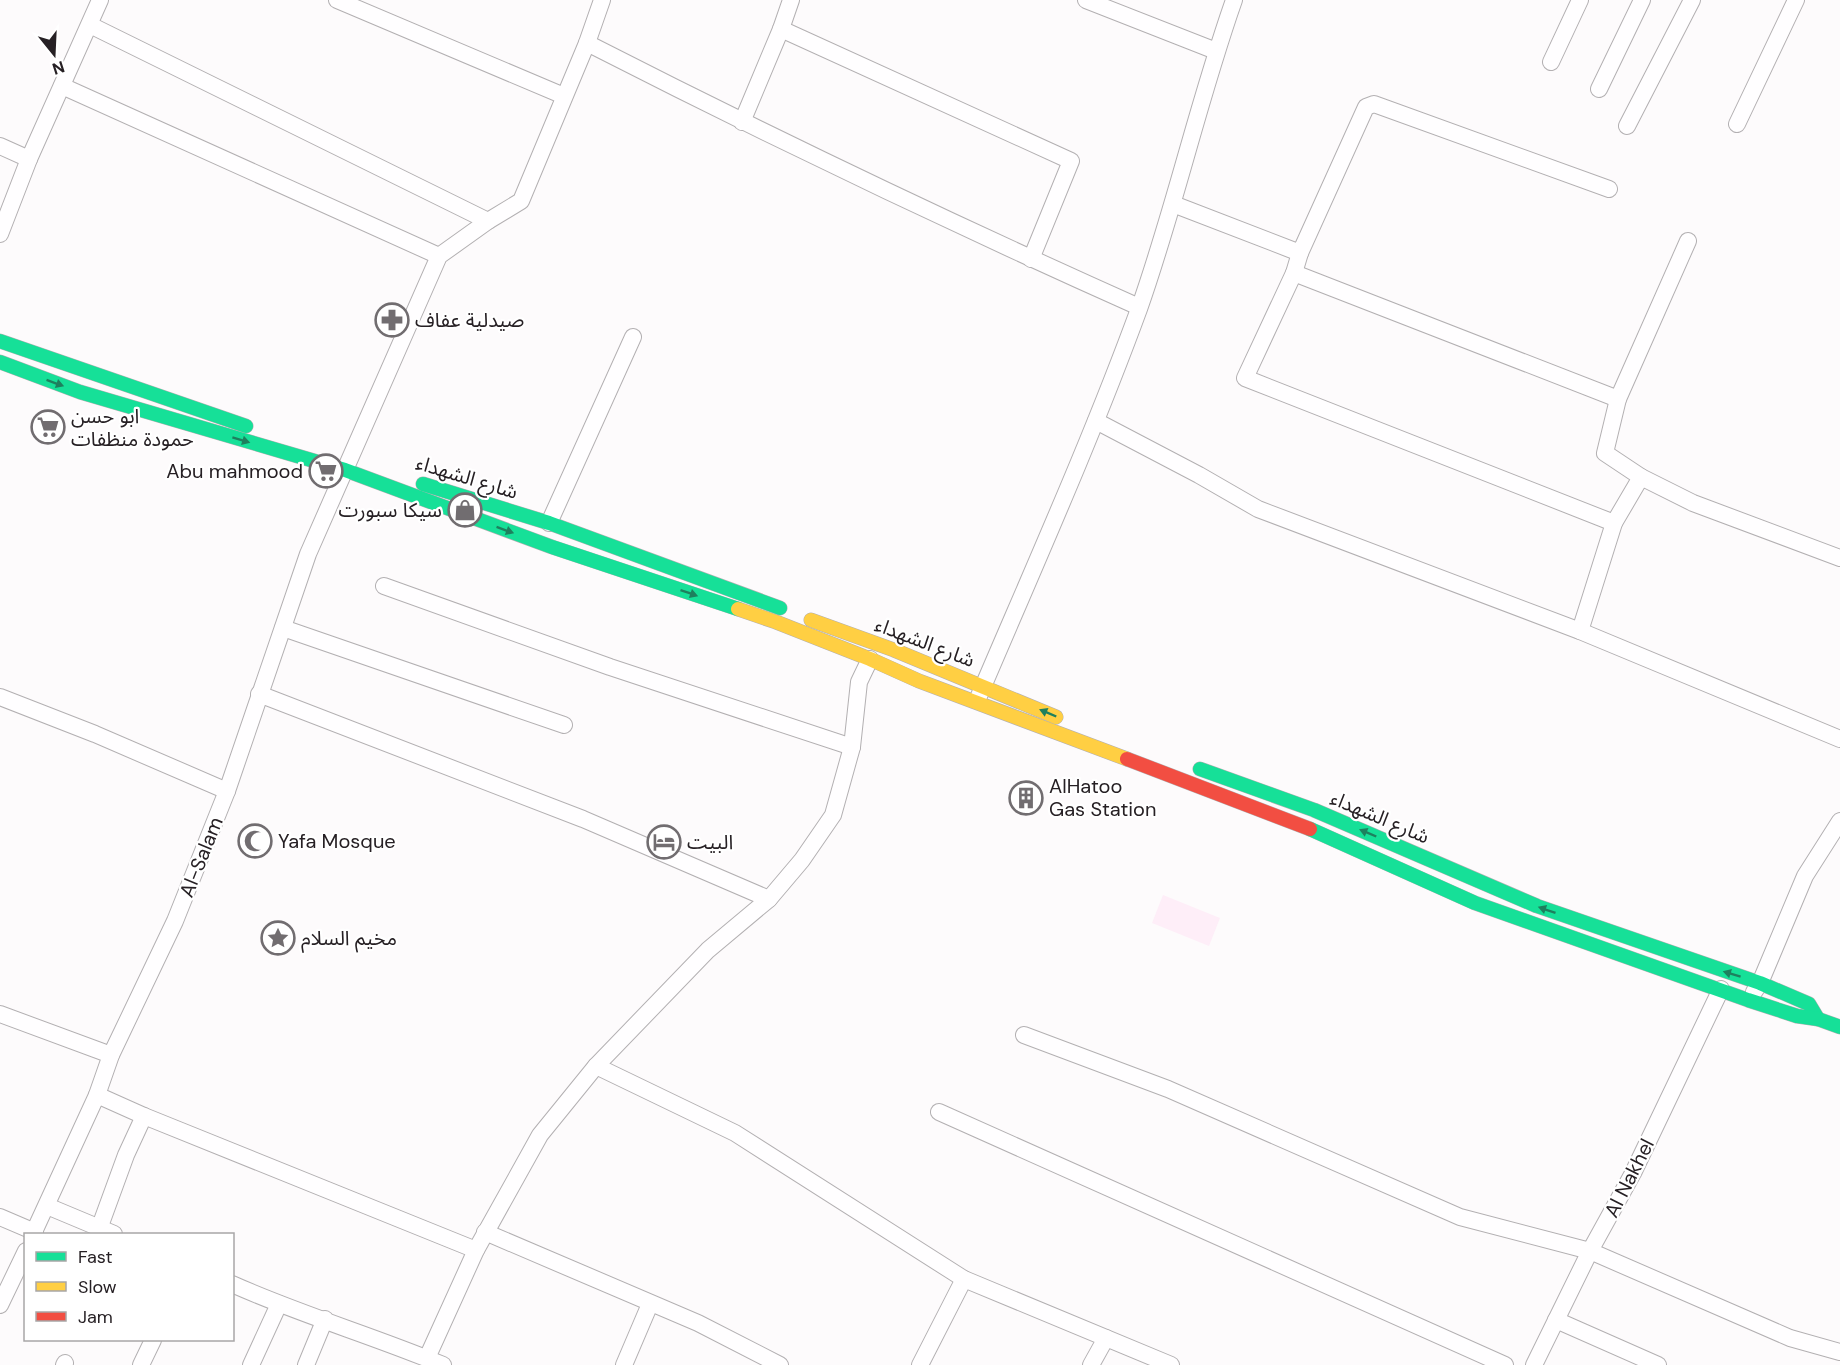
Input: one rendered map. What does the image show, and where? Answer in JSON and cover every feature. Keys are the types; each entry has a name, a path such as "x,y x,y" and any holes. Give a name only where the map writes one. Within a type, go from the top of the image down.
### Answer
{"main road":[{"name":"شارع الشهداء","path":"0,341 243,425 552,547 776,622 919,681 1304,826 1475,903 1748,1000 1840,1027"},
{"name":"شارع الشهداء","path":"0,362 80,392 549,523 883,646 1102,735"},
{"name":"شارع الشهداء","path":"1191,766 1314,810 1537,906 1760,982 1809,1004 1818,1019"}],"street":[{"path":"0,234 29,159 100,0"},
{"path":"336,0 564,96"},
{"path":"62,86 440,256 488,221 521,201 587,43 602,0"},
{"path":"742,123 782,29 791,0"},
{"path":"1086,0 1216,51"},
{"path":"976,702 1096,421 1139,307 1173,204 1216,51 1234,0"},
{"path":"1551,62 1580,0"},
{"path":"1599,89 1642,0"},
{"path":"1627,126 1692,0"},
{"path":"1737,124 1796,0"},
{"path":"90,25 488,221"},
{"path":"782,29 1071,161 1031,259"},
{"path":"587,43 742,123 1031,259 1139,307"},
{"path":"1610,189 1374,104 1366,107 1300,252 1294,273 1245,378 1614,523"},
{"path":"0,146 29,159"},
{"path":"1173,204 1300,252"},
{"path":"1688,241 1618,399 1605,453 1641,477 1693,503 1840,558"},
{"name":"Al-Salam","path":"34,1233 97,1095 111,1055 175,921 227,791 308,554 440,256"},
{"path":"1294,273 1618,399"},
{"path":"549,523 633,337"},
{"path":"1096,421 1258,509 1580,631 1840,739"},
{"path":"1580,631 1614,523 1641,477"},
{"path":"384,586 610,667 852,747"},
{"path":"283,628 564,725"},
{"path":"427,1358 485,1232 540,1135 596,1066 708,950 769,899 802,860 833,815 852,747 859,682 870,659"},
{"path":"260,694 583,819 769,899"},
{"path":"0,697 95,734 227,791"},
{"path":"1748,1000 1760,982 1805,876 1840,821"},
{"name":"Al Nakhel","path":"1534,1365 1590,1251 1633,1173 1720,989"},
{"path":"0,1014 111,1055"},
{"path":"1024,1035 1168,1089 1460,1217 1590,1251 1790,1338 1840,1352"},
{"path":"596,1066 735,1133 964,1279 1171,1365"},
{"path":"97,1095 476,1250"},
{"path":"939,1112 1505,1365"},
{"path":"47,1206 106,1232 126,1155 144,1116"},
{"path":"0,1217 34,1233"},
{"path":"485,1232 707,1328 780,1365"},
{"path":"0,1305 24,1255"},
{"path":"920,1365 964,1279"},
{"path":"234,1285 279,1305 325,1319 443,1365"},
{"path":"624,1365 650,1304"},
{"path":"251,1365 279,1305"},
{"path":"306,1365 325,1319"},
{"path":"1556,1320 1658,1365"},
{"path":"1091,1365 1106,1338"},
{"path":"141,1365 153,1341"}],"shaded area":[{"path":"1163,895 1220,918 1209,946 1152,923"}],"traffic: fast":[{"path":"0,341 246,426"},
{"path":"0,362 80,392 345,470 552,547 738,609"},
{"path":"423,484 549,523 780,608"},
{"path":"1200,769 1314,810 1537,906 1760,983 1809,1004 1818,1019"},
{"path":"1310,829 1475,903 1748,1000 1840,1027"}],"traffic: slow":[{"path":"738,609 870,659 919,681 1127,759"},
{"path":"811,620 894,650 1056,717"}],"traffic: jam":[{"path":"1127,759 1310,829"}],"place":[{"name":"صيدلية عفاف","path":"392,320"},
{"name":"ابو حسن حمودة منظفات","path":"48,427"},
{"name":"Abu mahmood","path":"326,471"},
{"name":"سيكا سبورت","path":"465,510"},
{"name":"AlHatoo Gas Station","path":"1026,798"},
{"name":"Yafa Mosque","path":"255,841"},
{"name":"البيت","path":"664,842"},
{"name":"مخيم السلام","path":"278,938"}]}
